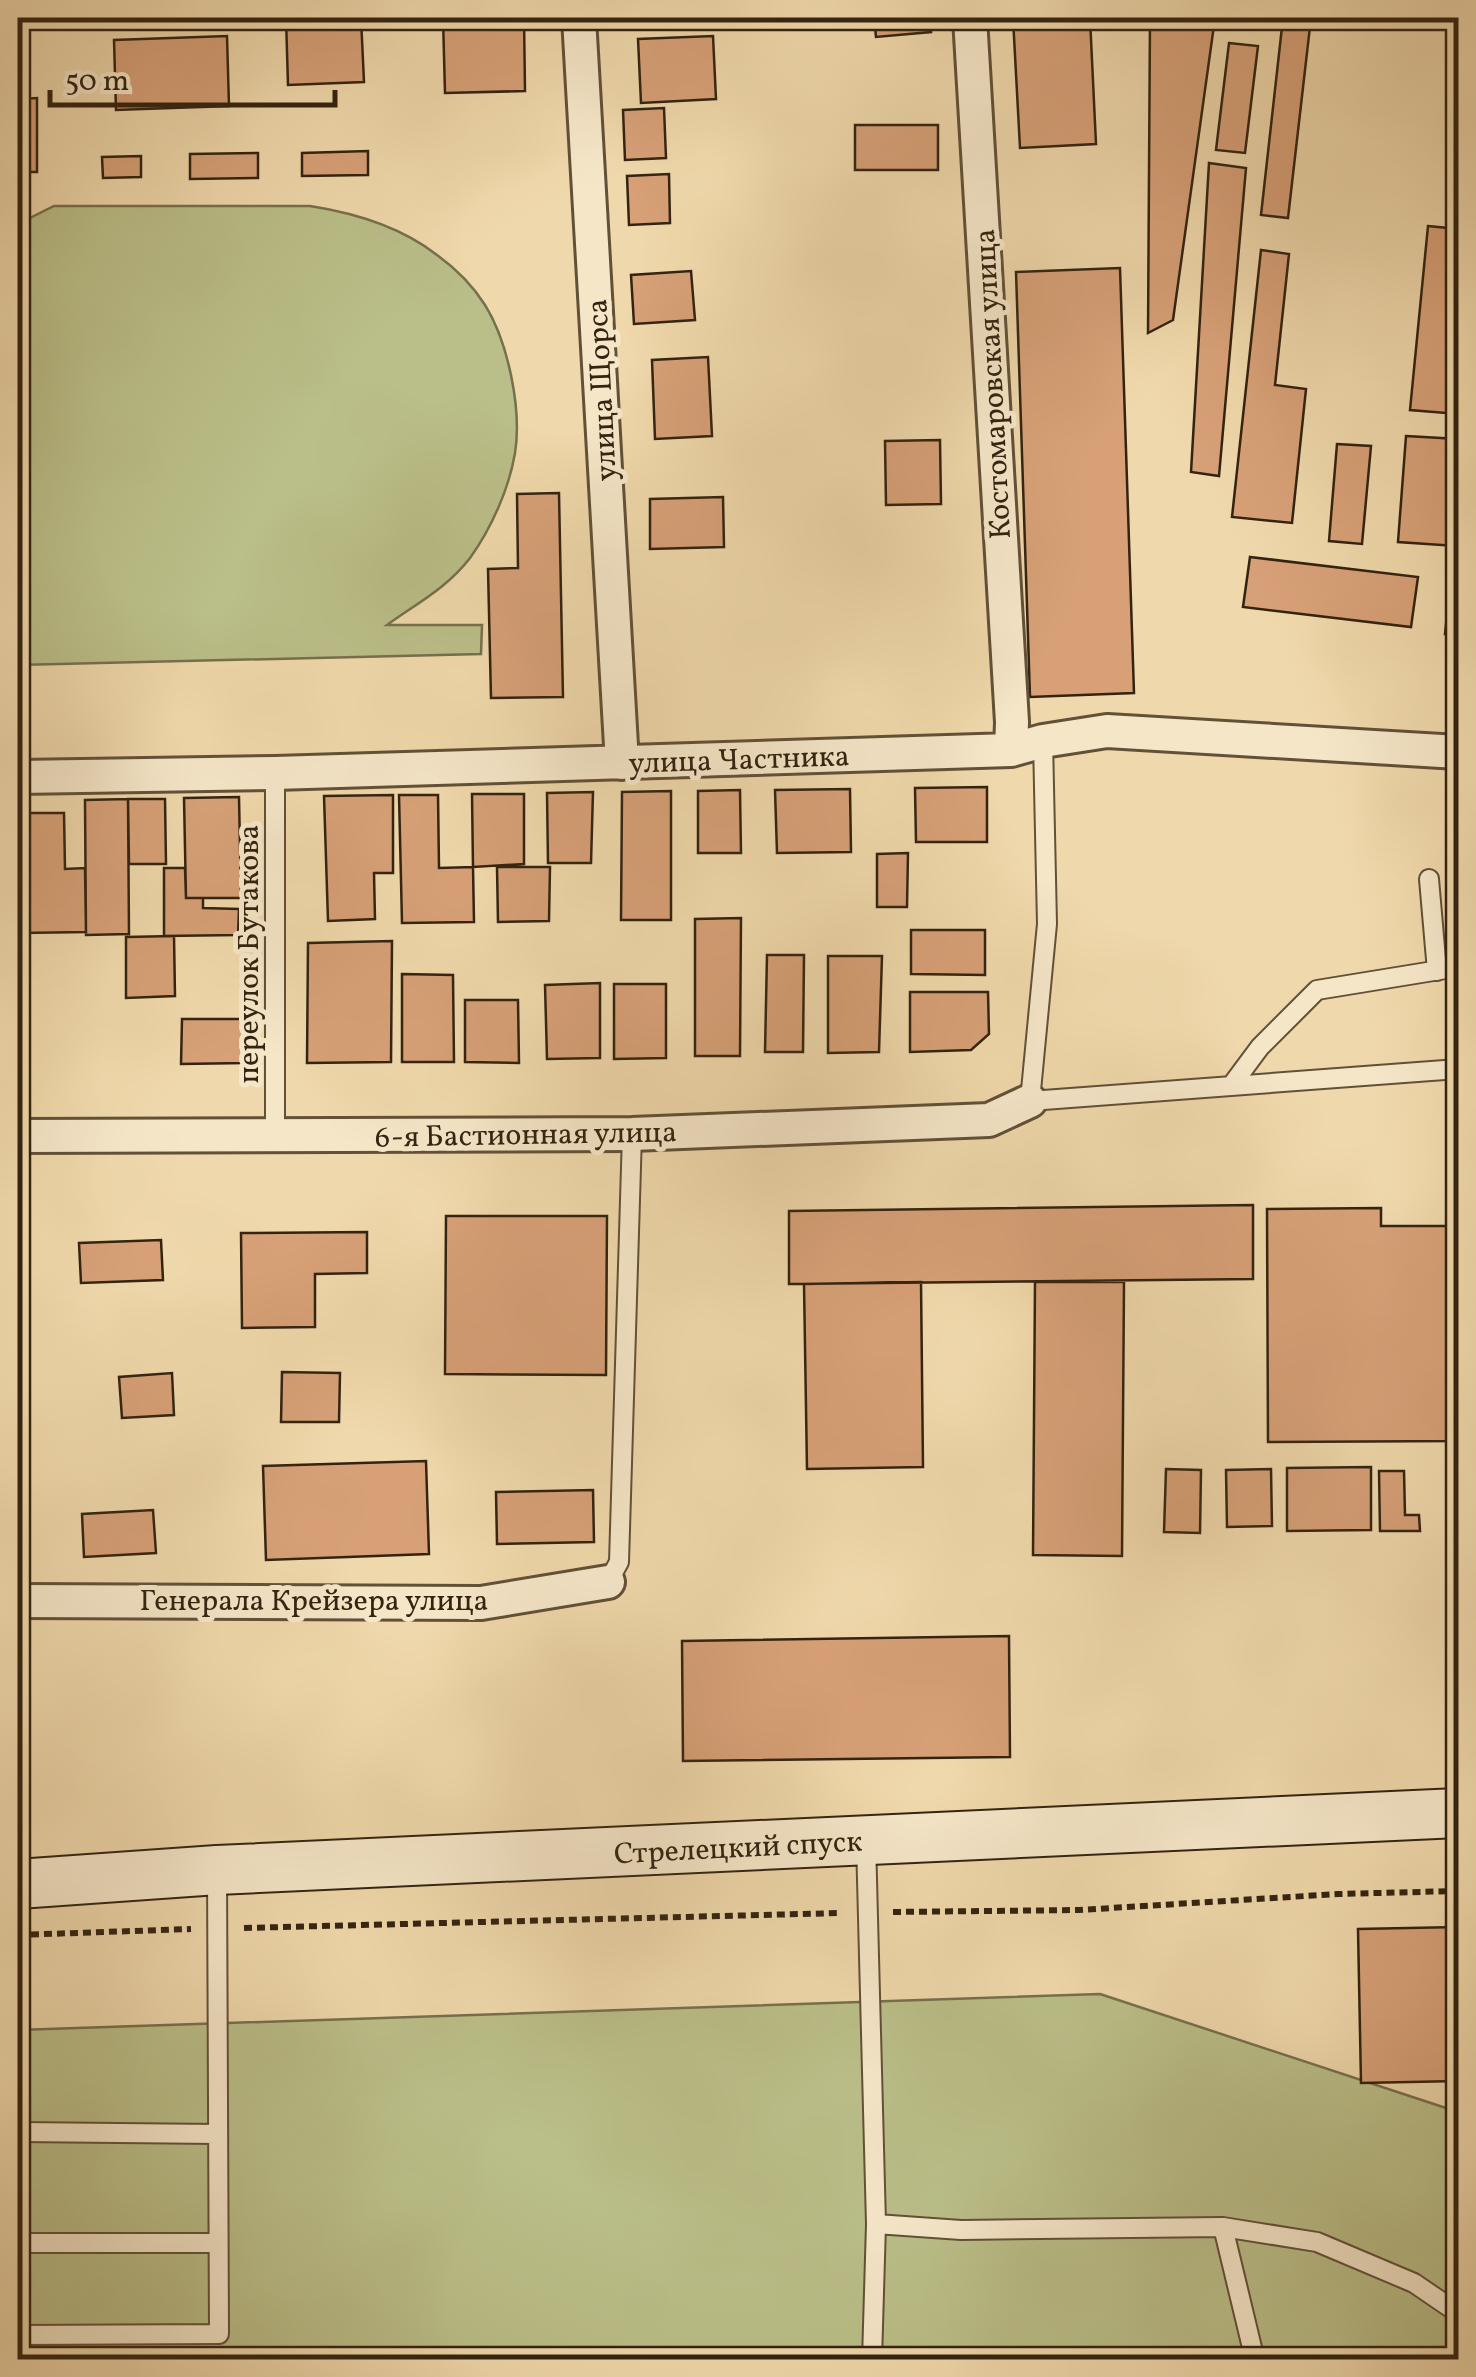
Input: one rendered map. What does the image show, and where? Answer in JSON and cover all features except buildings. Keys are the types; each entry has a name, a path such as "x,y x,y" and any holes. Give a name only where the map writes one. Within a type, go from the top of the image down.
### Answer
{"main road":[{"name":"Стрелецкий спуск","path":"18,1884 218,1870 1458,1812"}],"street":[{"name":"улица Щорса","path":"579,18 622,763"},
{"name":"Костомаровская улица","path":"970,18 1012,722 1027,746"},
{"name":"улица Частника","path":"18,777 622,763 1027,746 1107,731 1458,752"},
{"name":"6-я Бастионная улица","path":"18,1136 632,1134 989,1120 1030,1101"},
{"name":"Генерала Крейзера улица","path":"18,1601 481,1603 608,1582"}],"lane":[{"path":"1027,746 1047,924 1030,1101 1458,1070"},
{"name":"переулок Бутакова","path":"275,1136 276,773"},
{"path":"1429,879 1437,971"},
{"path":"1231,1086 1260,1047 1317,990 1458,968"},
{"path":"608,1582 618,1562 632,1134"},
{"path":"866,1841 876,2224 872,2360"},
{"path":"866,1841 870,2003"},
{"path":"18,2334 218,2334 218,1870"},
{"path":"18,2132 218,2134"},
{"path":"876,2224 961,2230 1223,2227 1317,2242 1414,2283 1458,2313"},
{"path":"1223,2227 1254,2360"},
{"path":"18,2243 218,2242"}],"path":[{"path":"18,1936 697,1915 1079,1910 1338,1894 1458,1891"}],"green space":[{"path":"54,206 310,206 360,217 408,236 463,278 485,305 506,356 515,397 517,436 512,467 498,508 470,558 441,587 387,625 482,625 481,654 18,665 18,224"},
{"path":"1100,1994 1458,2112 1458,2359 18,2359 18,2030"}]}
